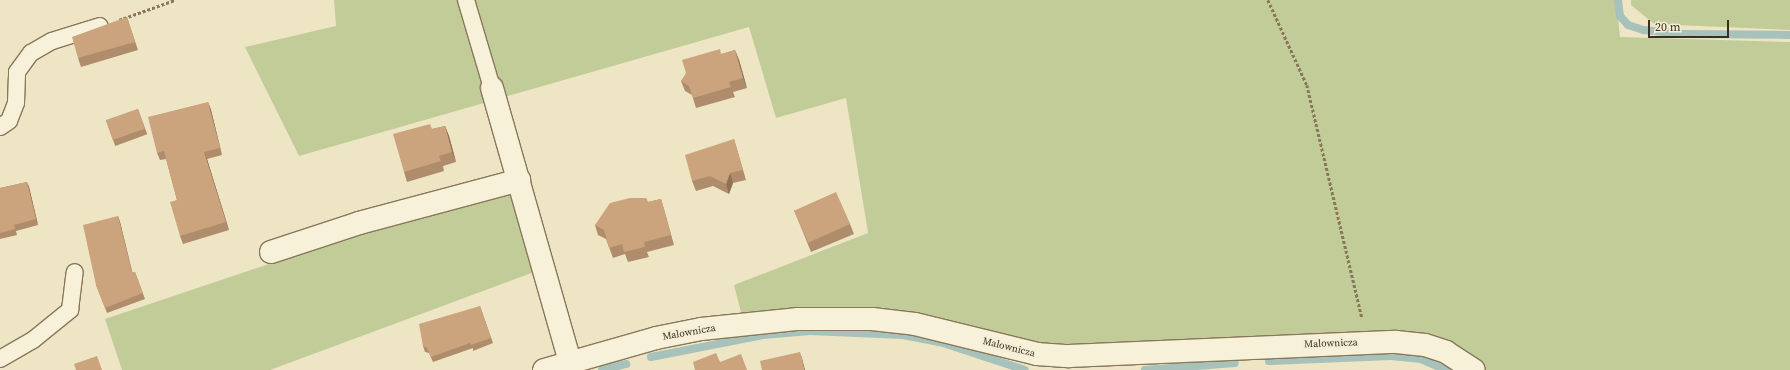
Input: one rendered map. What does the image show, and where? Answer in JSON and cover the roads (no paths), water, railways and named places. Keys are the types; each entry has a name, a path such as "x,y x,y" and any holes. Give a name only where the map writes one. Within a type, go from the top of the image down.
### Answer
{"street":[{"path":"492,88 570,361"},
{"path":"271,252 358,223 519,180"},
{"name":"Malownicza","path":"544,370 570,361 656,338 701,329 798,319 872,319 915,324 1069,363 1367,342 1396,342 1425,345 1446,352 1474,370"}],"lane":[{"path":"466,0 492,88"},
{"path":"0,126 9,121 16,102 16,72 31,53 52,41 100,26"},
{"path":"0,359 33,340 70,310 75,272"}],"waterway":[{"path":"1618,0 1620,16 1628,25 1643,30 1684,34 1790,35"},
{"path":"651,357 763,335 810,331 903,335 940,342 1025,370"},
{"path":"1269,361 1391,356 1421,359 1446,370"},
{"path":"1145,370 1235,363"},
{"path":"602,370 626,364"}]}
